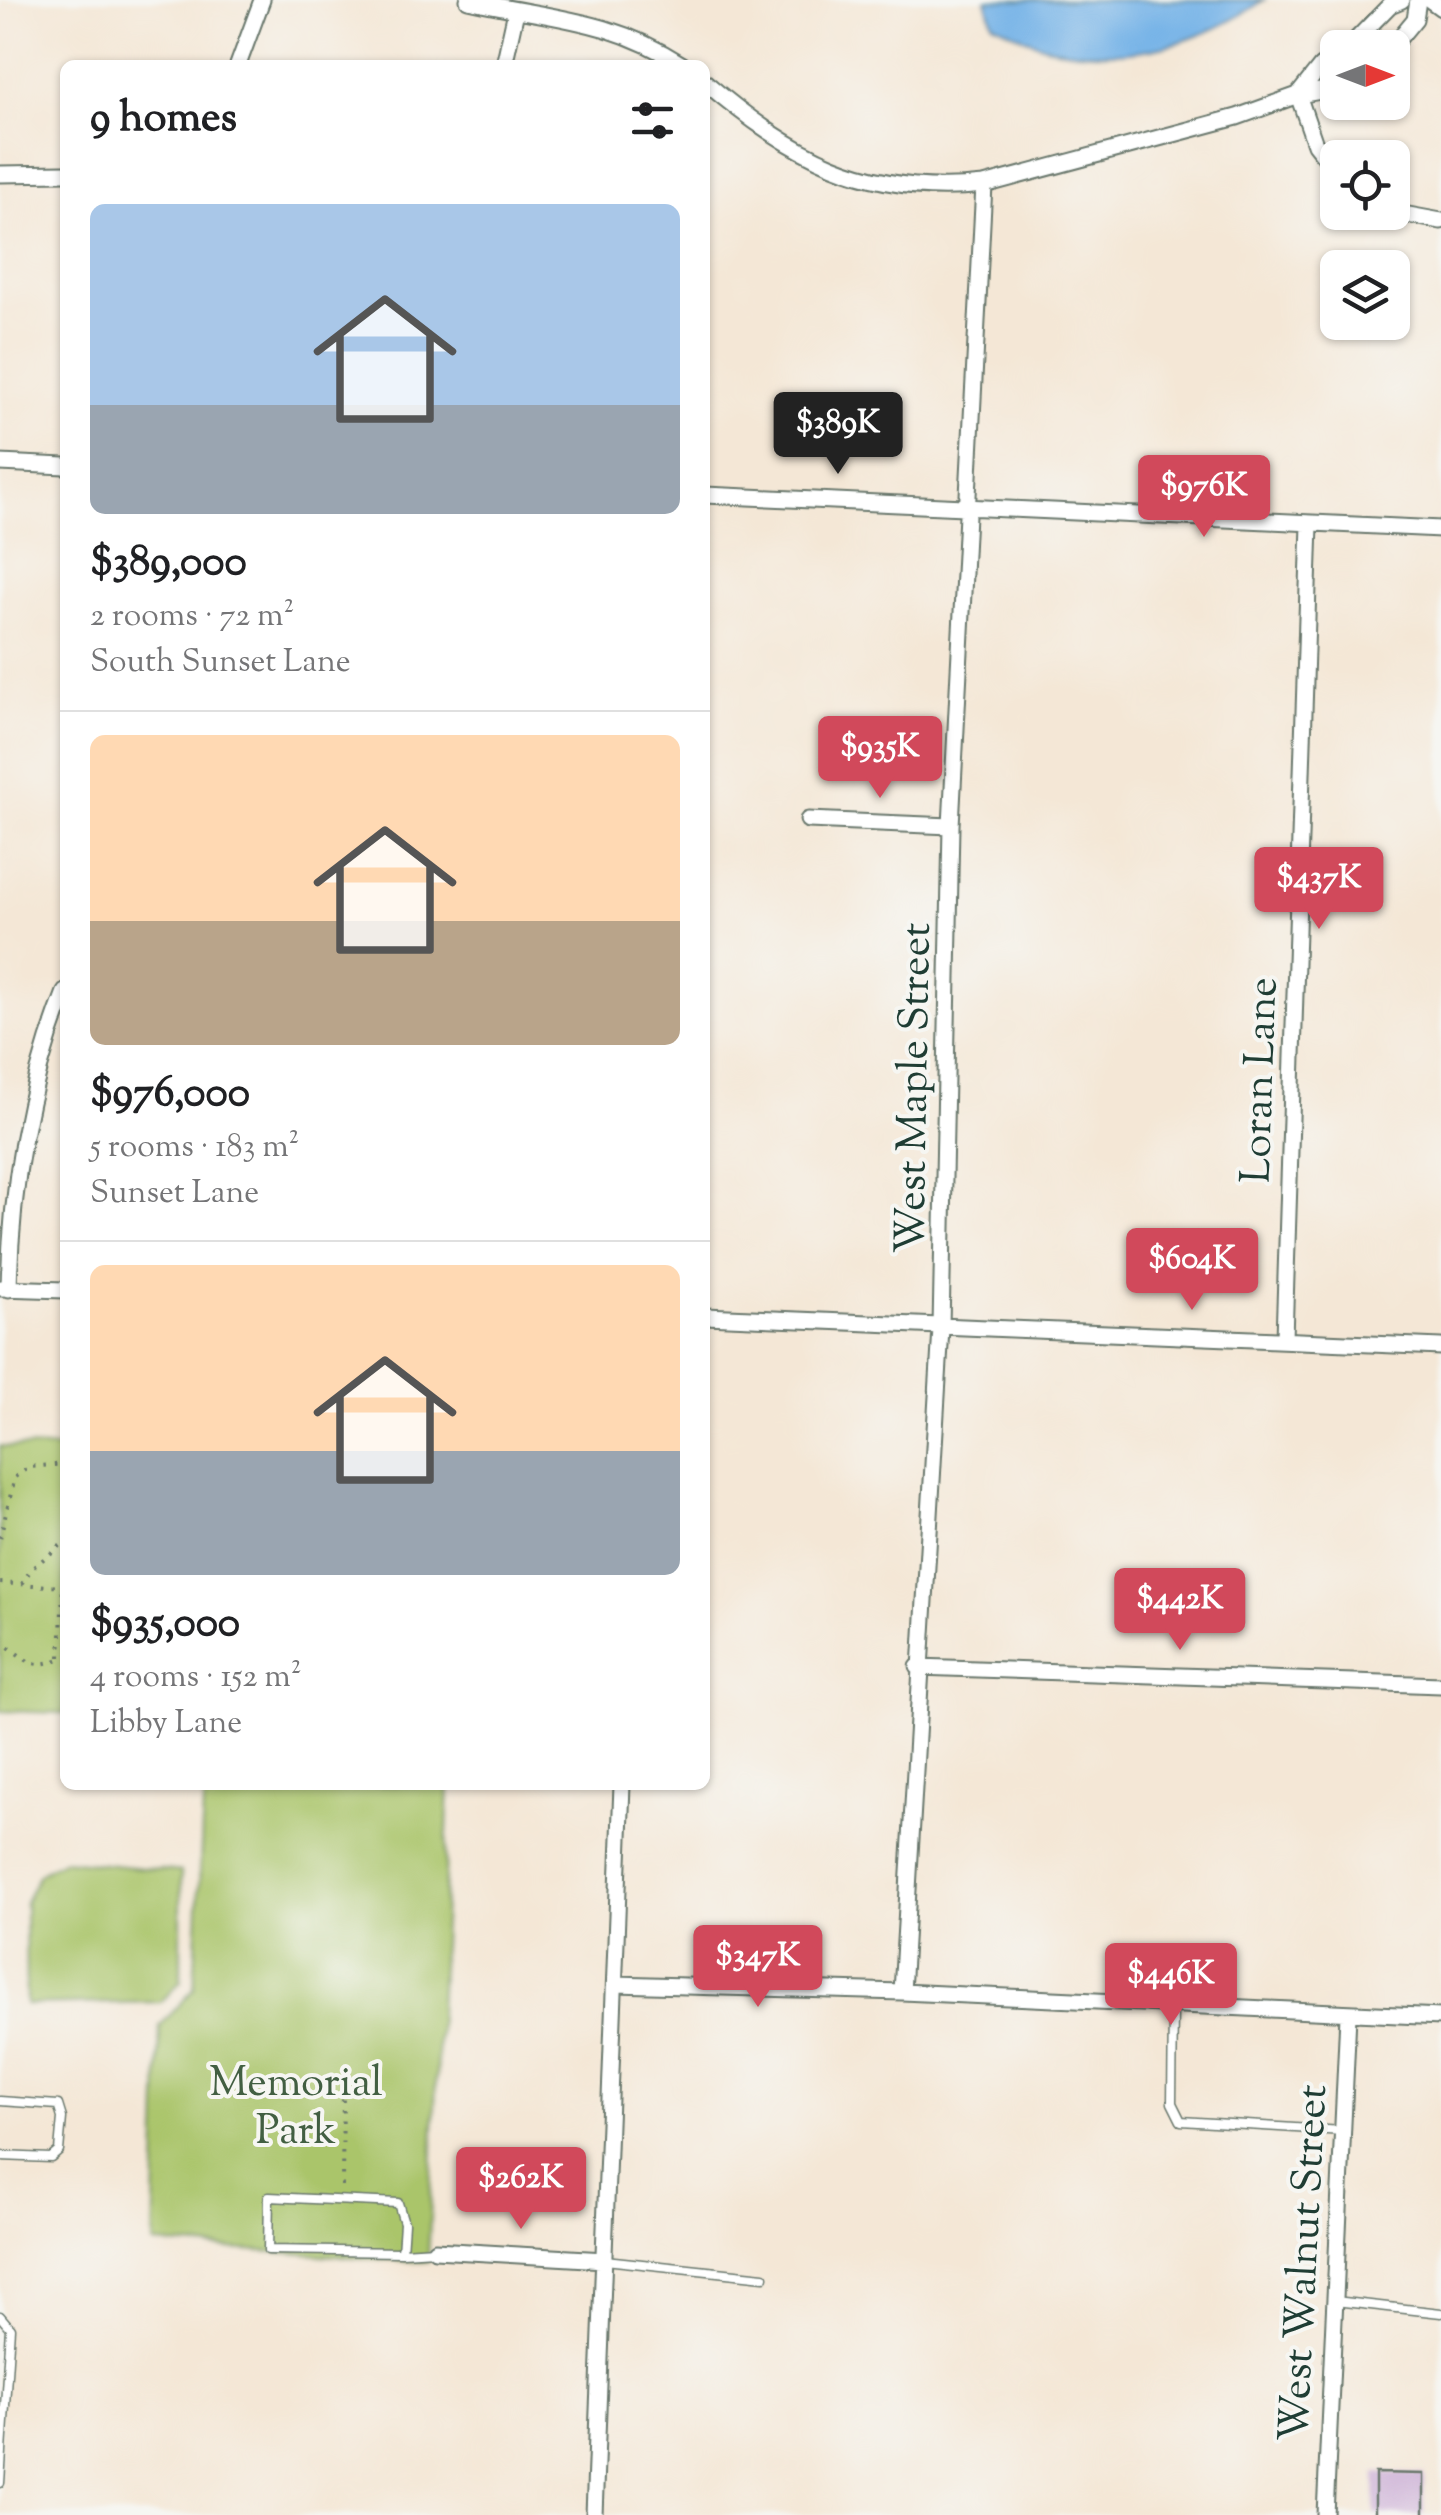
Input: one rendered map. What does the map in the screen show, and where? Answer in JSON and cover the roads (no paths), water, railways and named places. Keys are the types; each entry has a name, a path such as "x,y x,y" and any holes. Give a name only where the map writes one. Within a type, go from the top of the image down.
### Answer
{"street":[{"path":"240,60 262,0"},
{"path":"468,0 516,11 578,18 617,30 674,60"},
{"path":"1366,30 1390,5 1402,0"},
{"path":"1406,30 1415,19 1418,0"},
{"path":"1430,0 1441,8"},
{"path":"505,60 516,11"},
{"path":"1298,95 1320,67"},
{"path":"710,86 770,133 840,171 908,188 984,186 1320,91"},
{"path":"1298,95 1320,150"},
{"path":"0,174 60,173"},
{"name":"West Maple Street","path":"902,1992 918,1667 941,1328 951,826 984,186"},
{"path":"1410,215 1441,221"},
{"path":"0,463 60,466"},
{"path":"710,495 1441,530"},
{"name":"Loran Lane","path":"1284,1338 1310,524"},
{"path":"808,820 951,826"},
{"path":"60,1007 36,1080 18,1161 4,1289 60,1290"},
{"path":"710,1316 1284,1338 1441,1348"},
{"path":"918,1667 1441,1685"},
{"path":"594,2515 622,1790"},
{"path":"615,1984 902,1992 1441,2018"},
{"name":"West Walnut Street","path":"1325,2515 1348,2014"},
{"path":"435,2250 605,2260"}],"lane":[{"path":"1173,2006 1172,2103 1181,2122 1343,2131"},
{"path":"0,2100 58,2105 62,2118 59,2151 51,2158 0,2156"},
{"path":"402,2252 404,2224 398,2203 269,2197 268,2250 402,2252 435,2250"},
{"path":"605,2260 764,2277"},
{"path":"1335,2301 1441,2313"},
{"path":"0,2316 10,2328 0,2483"}],"water":[{"path":"986,0 1264,0 1191,38 1166,46 1114,53 1058,49 1033,42 993,23"}],"park label":[{"name":"Memorial Park","path":"296,2104"}]}
